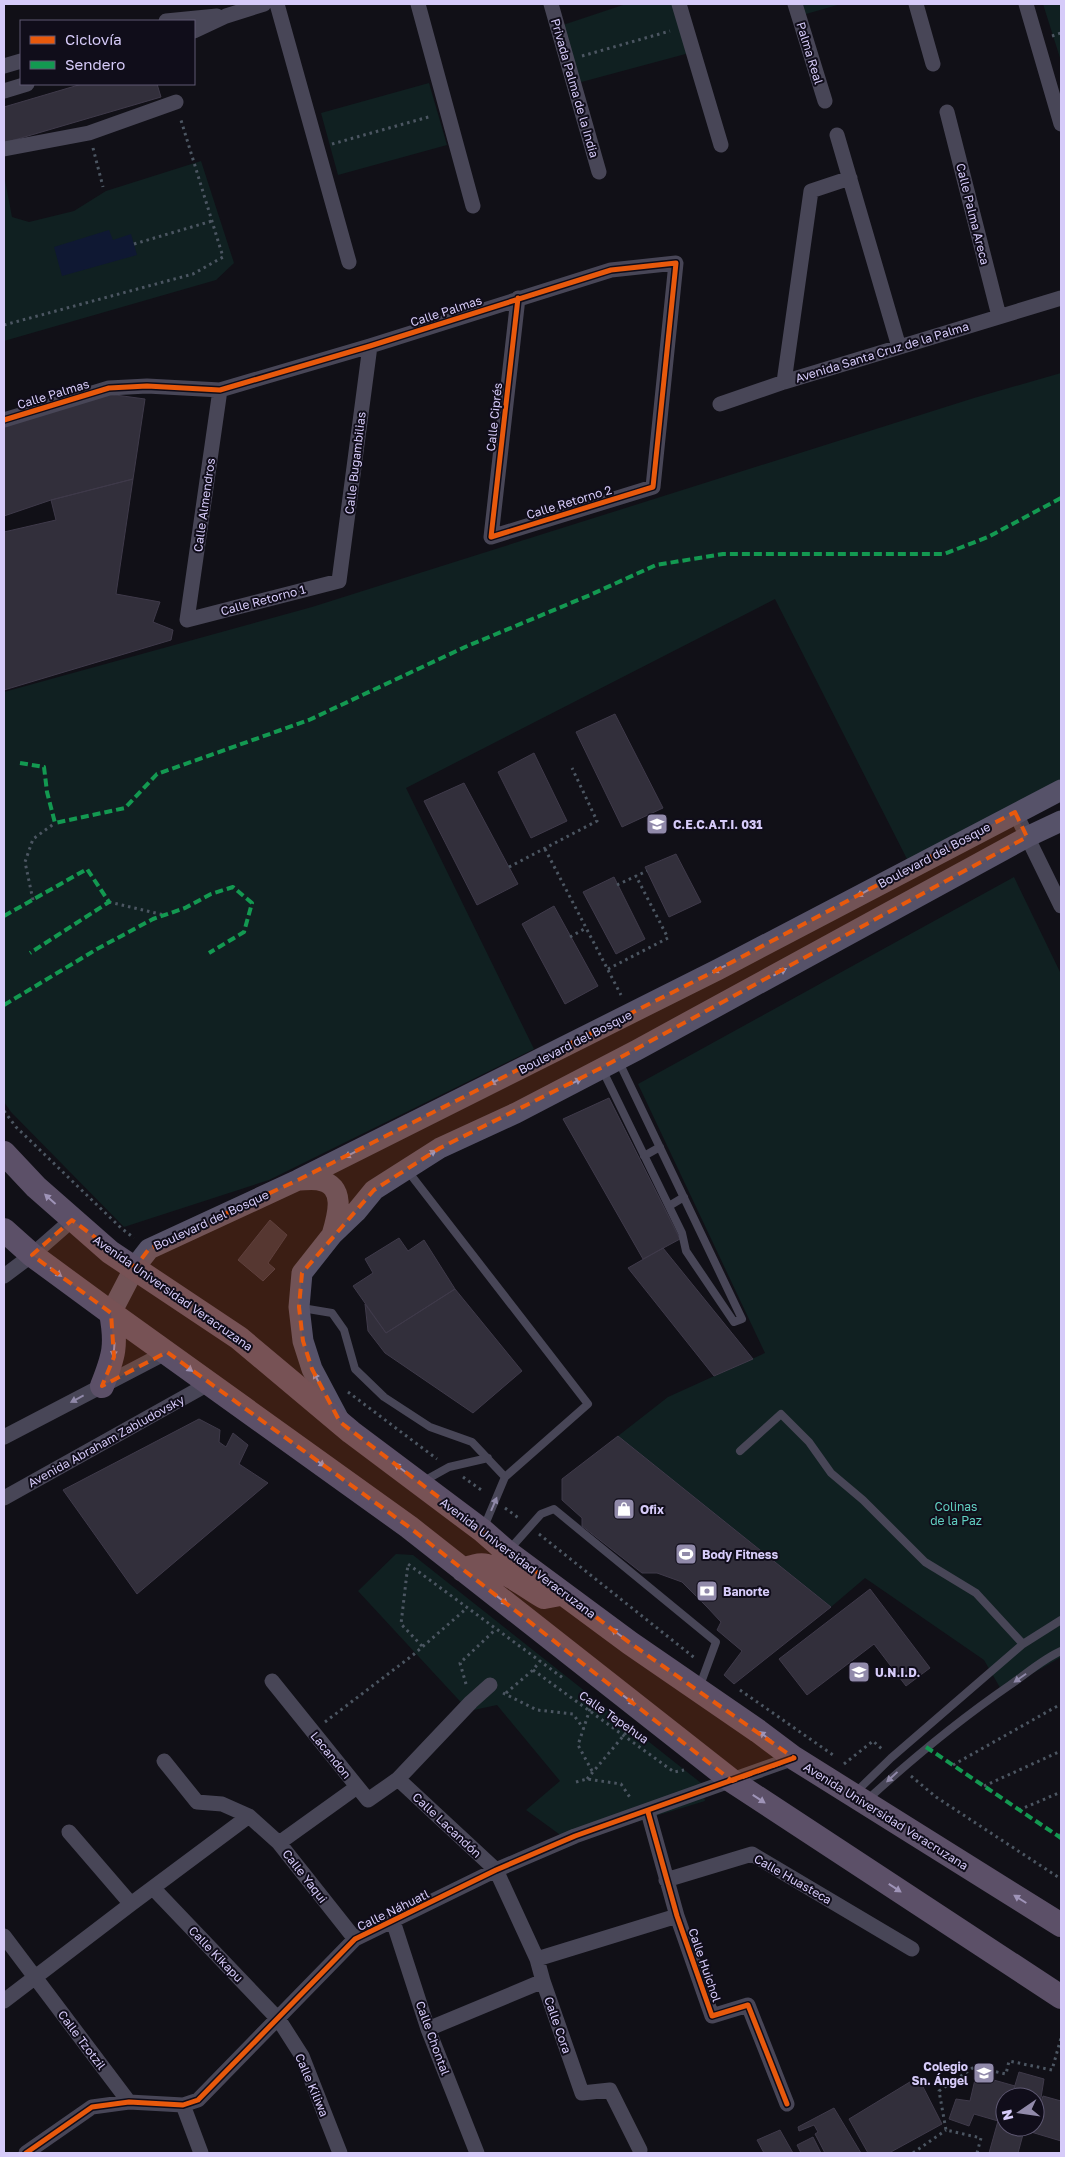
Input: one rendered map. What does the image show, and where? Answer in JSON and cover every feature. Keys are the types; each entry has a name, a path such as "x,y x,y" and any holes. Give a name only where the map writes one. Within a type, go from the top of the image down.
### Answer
{"main road":[{"name":"Boulevard del Bosque","path":"111,1313 135,1267 149,1248 298,1180 630,1014 719,969 1015,812 1061,790"},
{"path":"340,1422 312,1369 303,1341 299,1307 302,1273 332,1235 356,1212 374,1190 440,1148 516,1113 610,1064 1027,837 1061,821"},
{"name":"Avenida Universidad Veracruzana","path":"4,1153 36,1187 110,1252 239,1338 340,1422 483,1531 507,1552 630,1643 794,1758 1061,1924"},
{"path":"298,1180 318,1180 330,1185 337,1194 340,1206 332,1235"},
{"path":"4,1230 32,1255 111,1313 409,1527 732,1781 1061,1997"},
{"path":"102,1386 114,1357 115,1334 111,1313"},
{"path":"463,1570 476,1565 486,1565 497,1569 544,1597 552,1597 564,1593"}],"street":[{"path":"195,31 226,16 264,4"},
{"path":"277,4 349,262"},
{"path":"418,4 473,206"},
{"name":"Privada Palma de la India","path":"551,4 599,172"},
{"path":"679,4 721,145"},
{"name":"Palma Real","path":"796,4 825,101"},
{"path":"916,4 933,64"},
{"path":"1026,4 1061,124"},
{"path":"178,20 226,16"},
{"path":"4,66 20,61"},
{"path":"4,91 24,85"},
{"path":"4,149 90,133 176,102"},
{"name":"Calle Palma Areca","path":"947,112 999,316"},
{"path":"837,135 899,346"},
{"name":"Avenida Santa Cruz de la Palma","path":"850,178 810,192 784,382 1061,298"},
{"name":"Calle Palmas","path":"4,420 109,388 147,386 220,390 370,346 611,270 676,263 653,487"},
{"name":"Calle Ciprés","path":"491,537 518,298"},
{"name":"Calle Bugambilias","path":"340,581 370,346"},
{"path":"720,404 784,382"},
{"name":"Calle Almendros","path":"188,620 220,390"},
{"name":"Calle Retorno 2","path":"491,537 653,487"},
{"name":"Calle Retorno 1","path":"188,620 340,581"},
{"path":"1015,812 1061,906"},
{"path":"4,1276 32,1255 72,1220"},
{"path":"4,1437 167,1352"},
{"name":"Avenida Abraham Zabludovsky","path":"4,1498 208,1384"},
{"name":"Lacandon","path":"272,1681 368,1800 398,1779"},
{"path":"398,1779 471,1702 490,1686"},
{"name":"Calle Náhuatl","path":"183,2105 198,2100 355,1939 496,1870 575,1836 645,1813 794,1758"},
{"name":"Calle Yaqui","path":"164,1761 197,1802 222,1804 249,1816 279,1843 355,1939"},
{"name":"Calle Lacandón","path":"398,1779 496,1870"},
{"path":"279,1843 357,1787"},
{"name":"Calle Huichol","path":"645,1813 677,1916 712,2016 748,2004 787,2104"},
{"path":"4,2002 249,1816"},
{"path":"69,1832 131,1904"},
{"name":"Calle Huasteca","path":"666,1880 752,1854 912,1949"},
{"name":"Calle Cora","path":"496,1870 538,1959 543,1981 582,2093 610,2090 640,2150"},
{"name":"Calle Kikapu","path":"153,1888 278,2020"},
{"path":"538,1959 677,1916"},
{"name":"Calle Chontal","path":"393,1921 428,2029 477,2153"},
{"name":"Calle Tzotzil","path":"4,1936 129,2102"},
{"path":"428,2029 543,1981"},
{"name":"Calle Kiliwa","path":"278,2020 302,2056 340,2153"},
{"path":"26,2153 92,2107 129,2102 183,2105 201,2153"}],"lane":[{"path":"610,1064 660,1147 742,1318 734,1322 686,1251 682,1233 644,1156 610,1064"},
{"path":"644,1156 660,1147"},
{"path":"405,1169 588,1404 505,1477 483,1531"},
{"path":"669,1206 684,1197"},
{"path":"299,1307 332,1313 344,1330 355,1369 384,1397 430,1427 472,1442 505,1477"},
{"path":"740,1451 782,1414 809,1442 831,1474 863,1500 925,1562 976,1593 1023,1644"},
{"path":"420,1483 448,1467 488,1458"},
{"path":"507,1552 541,1514 554,1509 716,1642 698,1690"},
{"path":"858,1799 891,1758 1023,1644 1061,1620"},
{"path":"858,1799 987,1701 1061,1651"}],"path":[{"path":"567,60 686,27"},
{"path":"4,325 193,274 223,257 176,102"},
{"path":"317,148 447,112"},
{"path":"90,133 103,187"},
{"path":"134,244 212,221"},
{"path":"509,867 597,821 572,768"},
{"path":"33,900 25,862 33,839 55,823"},
{"path":"545,849 630,1014"},
{"path":"617,885 647,871"},
{"path":"608,969 668,938 636,876"},
{"path":"108,902 164,915"},
{"path":"570,937 586,928"},
{"path":"422,1646 401,1624 408,1564 570,1683"},
{"path":"312,1732 468,1608"},
{"path":"460,1663 496,1629"},
{"path":"505,1693 533,1670 540,1661"},
{"path":"490,1686 537,1710 573,1714 584,1728"},
{"path":"585,1694 600,1706"},
{"path":"592,1771 578,1745 593,1700"},
{"path":"953,1765 1061,1704"},
{"path":"623,1722 638,1733"},
{"path":"586,1779 631,1728"},
{"path":"984,1786 1061,1751"},
{"path":"576,1782 586,1779 621,1784 645,1813"},
{"path":"1020,1810 1061,1792"},
{"path":"946,2130 939,2091 974,2067 1006,2074 1010,2061 1052,2070 1061,2038"},
{"path":"913,2153 946,2130 981,2138 976,2153"}],"highlighted area":[{"path":"1015,812 1027,837 601,1068 440,1148 374,1190 302,1273 299,1307 303,1341 312,1369 340,1422 351,1432 630,1643 794,1758 732,1781 409,1527 167,1352 102,1386 114,1357 111,1313 32,1255 72,1220 135,1267 149,1249 298,1180 719,969"}],"green space":[{"path":"626,4 679,4 693,52 574,84 557,27"},
{"path":"795,4 841,4 799,16"},
{"path":"1043,4 1061,4 1061,61"},
{"path":"429,83 447,145 338,175 321,113"},
{"path":"201,161 234,263 216,280 4,341 4,175 12,217 29,222 74,211 106,191"},
{"path":"1061,373 1061,781 908,861 775,599 406,788 534,1049 269,1180 124,1227 11,1112 4,1102 4,692 312,607 974,398"},
{"name":"Colinas de la Paz","path":"1014,877 1061,974 1061,1657 1002,1691 984,1660 865,1578 831,1607 618,1436 668,1397 765,1353 638,1084"},
{"path":"396,1554 413,1555 701,1783 705,1801 570,1842 526,1810 560,1781 497,1705 469,1711 358,1591"}],"water":[{"path":"109,230 113,240 131,234 137,255 62,276 54,247"}],"building":[{"path":"79,85 157,85 161,97 4,143 4,107"},
{"path":"108,394 145,399 133,479 51,500 4,516 4,424"},
{"path":"133,479 116,594 160,602 153,622 173,630 171,640 4,690 4,532 56,520 51,500"},
{"path":"615,714 663,808 622,827 576,732"},
{"path":"534,753 567,821 531,838 498,772"},
{"path":"464,783 518,884 477,905 424,801"},
{"path":"676,854 701,902 669,917 645,867"},
{"path":"614,877 645,939 616,954 583,892"},
{"path":"554,906 598,986 565,1004 522,924"},
{"path":"609,1098 680,1239 643,1259 563,1119"},
{"path":"270,1220 287,1235 268,1263 275,1269 263,1281 238,1260"},
{"path":"399,1238 408,1251 424,1240 455,1289 386,1333 353,1286 373,1273 365,1259"},
{"path":"663,1248 753,1359 714,1376 628,1268"},
{"path":"455,1289 522,1371 473,1413 385,1353 368,1331 365,1304 386,1333"},
{"path":"199,1419 220,1430 219,1442 226,1447 233,1433 248,1445 239,1464 268,1483 137,1594 63,1490"},
{"path":"618,1436 831,1607 734,1684 724,1675 742,1651 717,1630 721,1622 707,1607 682,1582 657,1573 642,1573 582,1526 582,1518 562,1500 562,1479"},
{"path":"870,1589 930,1668 906,1686 874,1644 807,1695 779,1659"},
{"path":"1019,2072 1044,2079 1043,2087 1014,2087"},
{"path":"976,2075 1015,2086 995,2087 995,2120 974,2114 969,2126 949,2119 956,2099 970,2101"},
{"path":"918,2077 942,2124 889,2153 868,2153 849,2119"},
{"path":"1045,2097 1061,2101 1061,2141 1045,2136"},
{"path":"834,2108 861,2153 825,2153 815,2134 818,2132 814,2125 799,2131 798,2127"},
{"path":"780,2130 793,2153 764,2153 757,2140"},
{"path":"995,2132 995,2137 1022,2137 1018,2153 989,2153"},
{"path":"813,2137 821,2153 801,2153 797,2145"}],"marked path":[{"path":"20,763 44,767 47,792 55,823 125,808 157,774 309,720 465,647 590,595 656,565 723,554 944,554 988,537 1061,498"},
{"path":"4,916 87,869 109,902 30,953"},
{"path":"4,1005 97,949 153,919 185,908 211,894 233,887 252,903 244,932 209,953"},
{"path":"926,1747 1061,1838"}],"cycle path":[{"path":"4,420 109,388 147,386 220,390 370,346 611,270 676,263 653,487 491,537 518,298"},
{"path":"26,2153 92,2107 129,2102 183,2105 198,2100 355,1939 496,1870 575,1836 794,1758"},
{"path":"648,1812 677,1916 712,2016 748,2005 787,2104"}],"place":[{"name":"C.E.C.A.T.I. 031","path":"657,824"},
{"name":"Ofix","path":"624,1509"},
{"name":"Body Fitness","path":"686,1554"},
{"name":"Banorte","path":"707,1591"},
{"name":"U.N.I.D.","path":"859,1672"},
{"name":"Colegio Sn. Ángel","path":"984,2073"}]}
